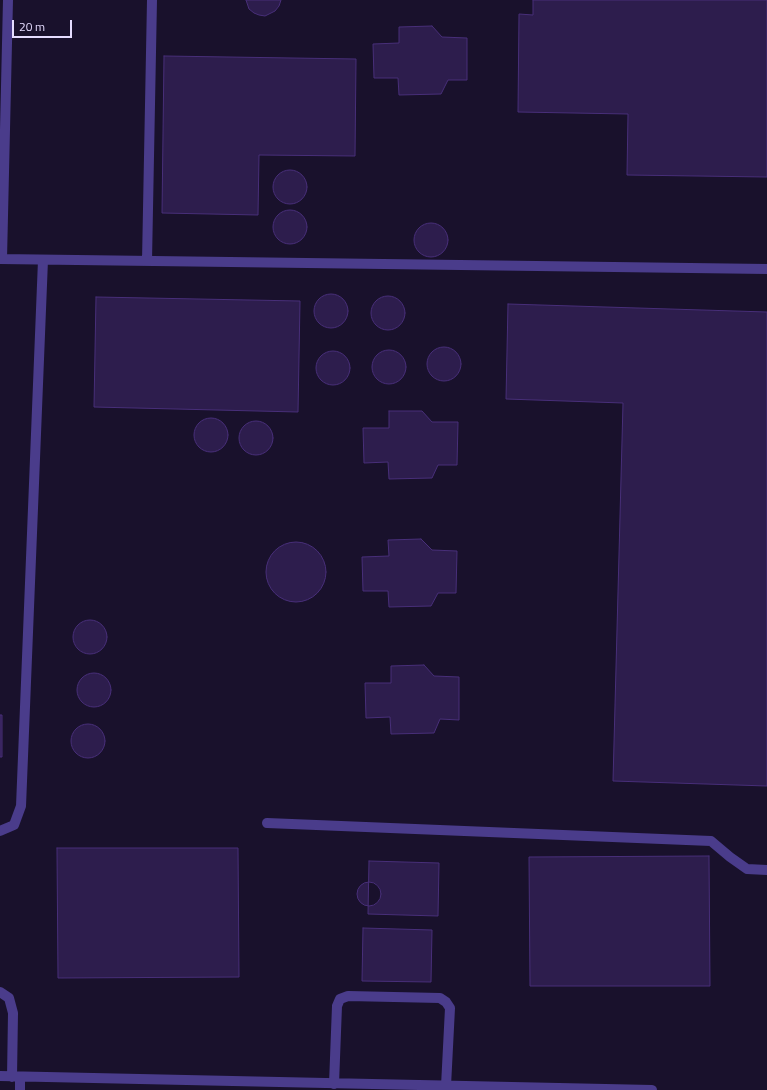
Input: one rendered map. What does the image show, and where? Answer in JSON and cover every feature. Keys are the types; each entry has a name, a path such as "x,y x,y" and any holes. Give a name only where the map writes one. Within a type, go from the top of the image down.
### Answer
{"lane":[{"path":"8,0 1,259 767,269"},
{"path":"147,261 152,0"},
{"path":"0,831 14,825 21,806 43,260"},
{"path":"267,823 711,841 747,869 767,870"},
{"path":"0,992 9,998 12,1013 16,1077 20,1090"},
{"path":"334,1084 337,1006 340,999 348,996 440,998 446,1002 450,1008 446,1086"},
{"path":"0,1076 593,1090 652,1090"}],"building":[{"path":"246,0 281,0 275,11 265,16 254,13 249,9"},
{"path":"533,0 767,0 767,177 627,175 628,114 518,112 519,14 533,15"},
{"path":"432,26 442,37 467,38 467,80 448,80 441,94 399,95 398,78 374,78 373,44 399,43 399,27"},
{"path":"164,56 356,59 355,156 259,155 258,215 162,213"},
{"path":"287,170 293,170 297,171 304,177 307,187 306,194 300,201 293,204 287,204 283,203 276,197 273,190 273,184 274,180 280,173"},
{"path":"287,210 293,210 297,211 304,217 307,227 306,234 300,241 293,244 287,244 283,243 276,237 273,230 273,224 274,220 280,213"},
{"path":"428,223 434,223 438,224 445,230 448,240 447,247 441,254 434,257 428,257 424,256 417,250 414,243 414,237 415,233 421,226"},
{"path":"328,294 334,294 338,295 345,301 348,311 347,318 341,325 334,328 328,328 324,327 317,321 314,314 314,308 315,304 321,297"},
{"path":"385,296 391,296 395,297 402,303 405,313 404,320 398,327 391,330 385,330 381,329 374,323 371,316 371,310 372,306 378,299"},
{"path":"96,297 300,301 298,412 94,407"},
{"path":"508,304 767,312 767,786 613,781 623,403 506,399"},
{"path":"441,347 447,347 451,348 458,354 461,364 460,371 454,378 447,381 441,381 437,380 430,374 427,367 427,361 428,357 434,350"},
{"path":"386,350 392,350 396,351 403,357 406,367 405,374 399,381 392,384 386,384 382,383 375,377 372,370 372,364 373,360 379,353"},
{"path":"330,351 336,351 340,352 347,358 350,368 349,375 343,382 336,385 330,385 326,384 319,378 316,371 316,365 317,361 323,354"},
{"path":"389,411 422,411 432,422 458,422 457,465 438,465 432,478 389,479 388,462 364,463 363,428 389,428"},
{"path":"208,418 214,418 218,419 225,425 228,435 227,442 221,449 214,452 208,452 204,451 197,445 194,438 194,432 195,428 201,421"},
{"path":"253,421 259,421 263,422 270,428 273,438 272,445 266,452 259,455 253,455 249,454 242,448 239,441 239,435 240,431 246,424"},
{"path":"421,539 432,550 457,551 456,593 438,593 431,606 389,607 388,591 363,591 362,557 389,556 388,540"},
{"path":"290,542 302,542 313,547 321,555 326,566 324,584 313,597 302,602 290,602 279,597 271,589 266,578 266,566 271,555 279,547"},
{"path":"87,620 93,620 97,621 104,627 107,637 106,644 100,651 93,654 87,654 83,653 76,647 73,640 73,634 74,630 80,623"},
{"path":"424,665 434,676 459,677 459,720 440,719 434,733 391,734 390,717 366,718 365,683 391,683 391,666"},
{"path":"91,673 97,673 101,674 108,680 111,690 110,697 104,704 97,707 91,707 87,706 80,700 77,693 77,687 78,683 84,676"},
{"path":"0,715 2,715 2,757 0,757"},
{"path":"85,724 91,724 95,725 102,731 105,741 104,748 98,755 91,758 85,758 81,757 74,751 71,744 71,738 72,734 78,727"},
{"path":"57,848 238,848 239,977 58,978"},
{"path":"709,856 710,986 530,986 529,857"},
{"path":"369,861 439,863 438,916 368,914"},
{"path":"369,882 377,886 381,894 377,902 369,906 361,902 357,894 361,886"},
{"path":"363,928 432,930 431,982 362,981"}]}
